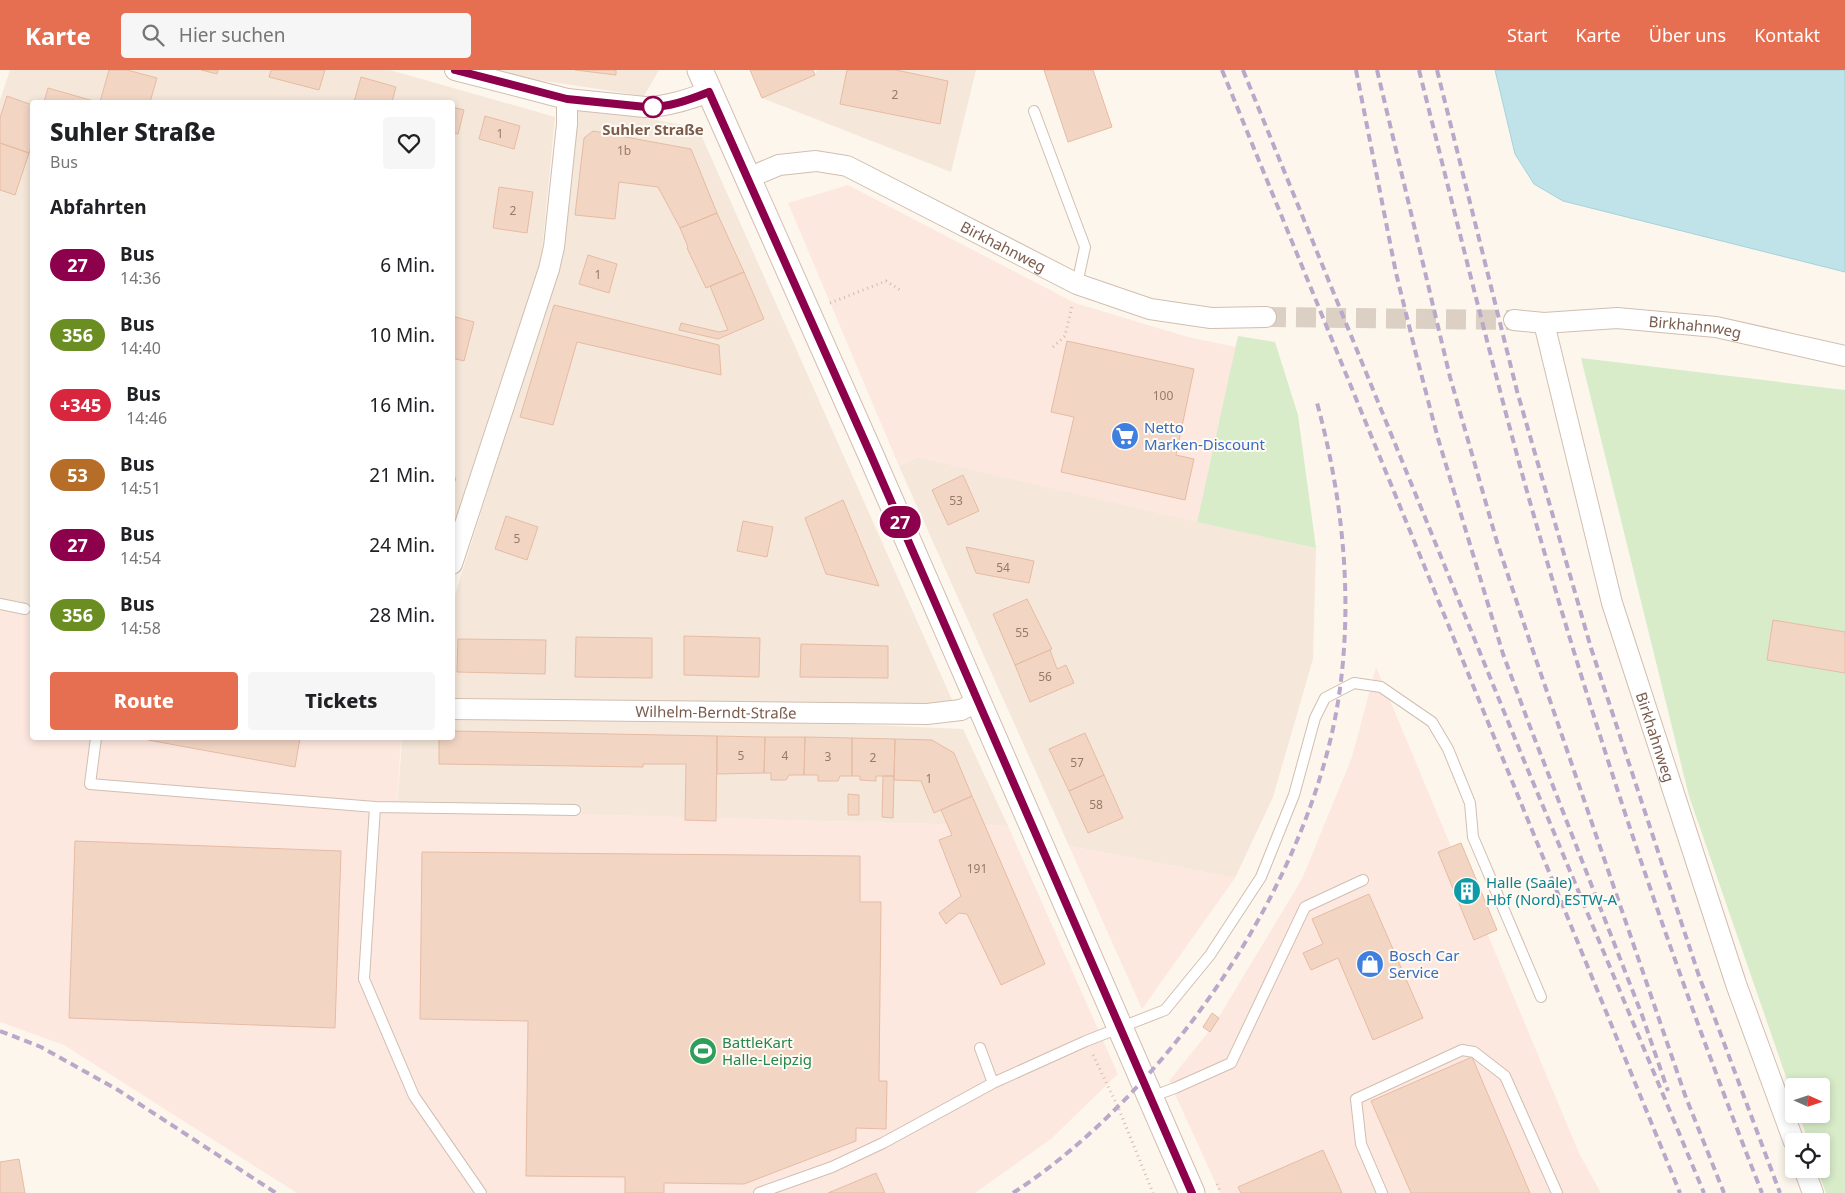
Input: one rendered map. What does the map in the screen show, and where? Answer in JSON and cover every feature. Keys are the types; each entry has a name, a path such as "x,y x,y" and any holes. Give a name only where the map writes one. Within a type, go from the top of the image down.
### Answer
{"street":[{"path":"455,70 567,99 652,107 689,100 704,81 870,453 1192,1193"},
{"path":"455,555 549,269 554,247 567,124 567,99"},
{"name":"Birkhahnweg","path":"748,178 779,165 816,160 847,166 1077,284 1150,309 1211,318 1266,317"},
{"name":"Birkhahnweg","path":"1514,320 1544,323 1617,318 1716,328 1845,356"},
{"name":"Birkhahnweg","path":"1544,323 1612,602 1736,984 1791,1133"},
{"name":"Wilhelm-Berndt-Straße","path":"455,709 927,714 961,710 977,702"},
{"path":"1807,1178 1813,1193"}],"lane":[{"path":"1034,111 1085,247 1077,284"},
{"path":"0,604 24,609"},
{"path":"759,1193 832,1167 883,1143 993,1082 1086,1041 1165,1010 1210,955 1261,877 1294,795 1315,718 1325,698 1354,683 1381,687 1432,722 1448,748 1470,802 1473,837 1541,997"},
{"path":"96,740 90,784 375,807 575,810"},
{"path":"375,807 364,979 414,1096 481,1193"},
{"path":"1151,1097 1230,1063 1305,907 1363,880"},
{"path":"980,1048 993,1082"},
{"path":"1382,1193 1361,1144 1356,1099 1462,1050 1474,1052 1505,1076 1557,1193"}],"path":[{"path":"826,305 886,281 900,290"},
{"path":"1053,347 1065,336 1077,284"},
{"path":"1086,1041 1118,1107 1153,1193"}],"shaded area":[{"path":"10,70 390,70 555,117 540,272 455,525 455,100 30,100 30,608 0,600 0,100"},
{"path":"497,70 659,70 644,96 532,79"},
{"path":"817,70 976,70 951,172 762,98 815,75"},
{"path":"577,105 698,128 953,702 930,706 455,698 455,595 561,259"},
{"path":"848,185 1075,303 1188,337 1236,347 1197,522 918,457 899,466 788,203"},
{"path":"918,457 1316,548 1313,659 1273,797 1235,878 1069,846 899,466"},
{"path":"0,608 30,613 30,740 401,740 397,809 1008,826 1118,1074 1051,1139 975,1193 297,1193 64,1045 0,1022"},
{"path":"1376,667 1579,1153 1601,1193 1220,1193 1169,1081 1214,1025 1302,879 1352,757"},
{"path":"455,707 963,729 1008,826 397,810 402,740 455,740"},
{"path":"1069,846 1235,878 1142,1009"}],"green space":[{"path":"1238,336 1275,342 1298,415 1316,548 1197,522"},
{"path":"1581,358 1845,390 1845,1193 1826,1193 1820,1178 1830,1178 1830,1133 1805,1133 1802,1123 1830,1123 1830,1078 1786,1078 1689,796"}],"water":[{"path":"1495,70 1845,70 1845,272 1563,201 1534,184 1515,154"}],"building":[{"path":"109,70 127,70 157,78 151,100 101,100"},
{"path":"201,70 218,70 217,74"},
{"path":"271,70 325,70 319,90 269,77"},
{"path":"575,70 616,70 616,75"},
{"path":"750,70 813,70 815,75 762,98"},
{"path":"847,70 896,70 948,81 940,124 840,104"},
{"path":"1044,70 1093,70 1112,127 1068,142"},
{"path":"361,77 396,87 393,100 355,100"},
{"path":"48,88 90,100 45,100"},
{"path":"7,96 30,104 29,153 0,143 0,118"},
{"path":"455,108 464,110 458,134 455,133"},
{"path":"485,116 520,126 514,149 479,139"},
{"path":"593,131 691,149 717,213 680,228 658,187 619,182 615,219 575,215 584,138"},
{"path":"0,143 29,153 15,195 0,190"},
{"path":"499,187 533,192 527,233 493,228"},
{"path":"717,213 744,272 706,288 687,248 680,228"},
{"path":"588,255 617,264 609,293 579,284"},
{"path":"744,272 764,319 718,339 679,330 681,323 719,332 728,330 710,286"},
{"path":"554,305 719,345 721,375 577,342 553,425 520,417"},
{"path":"455,317 474,322 464,361 455,359"},
{"name":"Netto Marken-Discount","path":"1067,341 1194,369 1176,455 1194,459 1185,500 1061,472 1074,417 1051,412"},
{"path":"963,475 979,511 948,525 932,490"},
{"path":"843,500 879,586 826,574 805,518"},
{"path":"506,516 538,527 527,560 495,549"},
{"path":"743,521 773,527 767,557 737,551"},
{"path":"966,547 1034,561 1029,583 976,573"},
{"path":"1027,599 1052,649 1015,665 993,614"},
{"path":"1773,620 1845,632 1845,673 1767,660"},
{"path":"684,636 760,638 759,677 684,675"},
{"path":"576,637 652,638 652,678 575,677"},
{"path":"458,639 546,640 545,674 457,672"},
{"path":"801,644 888,646 888,678 800,677"},
{"path":"1050,650 1057,669 1066,665 1074,683 1030,702 1015,665"},
{"path":"455,731 717,736 716,821 685,820 686,764 643,764 643,767 439,764 439,740 455,740"},
{"path":"1085,733 1104,775 1069,791 1049,749"},
{"path":"717,736 765,737 764,773 717,774"},
{"path":"765,737 805,737 804,775 789,775 786,780 771,780 771,773 764,773"},
{"path":"805,737 852,738 852,776 840,776 838,781 818,781 818,775 804,775"},
{"path":"852,738 895,739 894,776 876,776 876,781 860,780 860,776 852,776"},
{"path":"895,739 932,740 954,753 972,796 934,813 921,781 894,780"},
{"path":"148,740 300,740 295,767"},
{"path":"1104,775 1123,818 1088,833 1069,791"},
{"path":"883,776 894,776 893,818 882,817"},
{"path":"848,794 859,795 859,815 848,815"},
{"path":"972,796 1045,964 1001,985 967,914 959,913 946,924 939,913 961,896 939,840 952,835 941,810"},
{"path":"75,841 341,851 335,1028 69,1018"},
{"name":"Halle (Saale) Hbf (Nord) ESTW-A","path":"1461,843 1497,930 1474,940 1438,852"},
{"name":"BattleKart Halle-Leipzig","path":"422,852 860,856 860,902 881,902 879,1081 887,1081 886,1129 856,1128 856,1141 744,1184 664,1183 664,1193 625,1193 625,1177 526,1176 528,1021 420,1019"},
{"name":"Bosch Car Service","path":"1369,894 1423,1018 1373,1040 1338,958 1311,970 1303,953 1323,944 1312,919"},
{"path":"1212,1013 1219,1018 1210,1032 1203,1027"},
{"path":"1472,1057 1530,1193 1411,1193 1371,1101"},
{"path":"1323,1150 1342,1193 1241,1193 1238,1187"},
{"path":"19,1159 25,1193 0,1193 0,1162"},
{"path":"876,1173 885,1193 828,1193"}],"tunnel":[{"path":"1266,317 1514,320"}],"railway":[{"path":"1222,70 1680,1193"},
{"path":"1243,70 1520,751 1704,1193"},
{"path":"1356,70 1396,273 1416,354 1437,435 1503,654 1642,1015 1668,1091"},
{"path":"1377,70 1450,377 1497,542 1685,1095 1724,1193"},
{"path":"1419,70 1512,436 1578,666 1665,931 1728,1106 1762,1193"},
{"path":"1437,70 1517,391 1591,648 1699,976 1780,1193"},
{"path":"1013,1193 1070,1150 1125,1100 1176,1042 1222,979 1263,912 1296,842 1322,772 1338,702 1345,626 1343,549 1339,511 1333,473 1316,399"},
{"path":"0,1031 41,1047 118,1090 276,1193"}],"bus line":[{"name":"27","path":"455,70 567,99 646,107 689,100 709,92 870,453 1192,1193"}],"place":[{"name":"Suhler Straße","path":"653,107"},
{"name":"Netto Marken-Discount","path":"1125,436"},
{"name":"Halle (Saale) Hbf (Nord) ESTW-A","path":"1467,891"},
{"name":"Bosch Car Service","path":"1370,964"},
{"name":"BattleKart Halle-Leipzig","path":"703,1051"}]}
